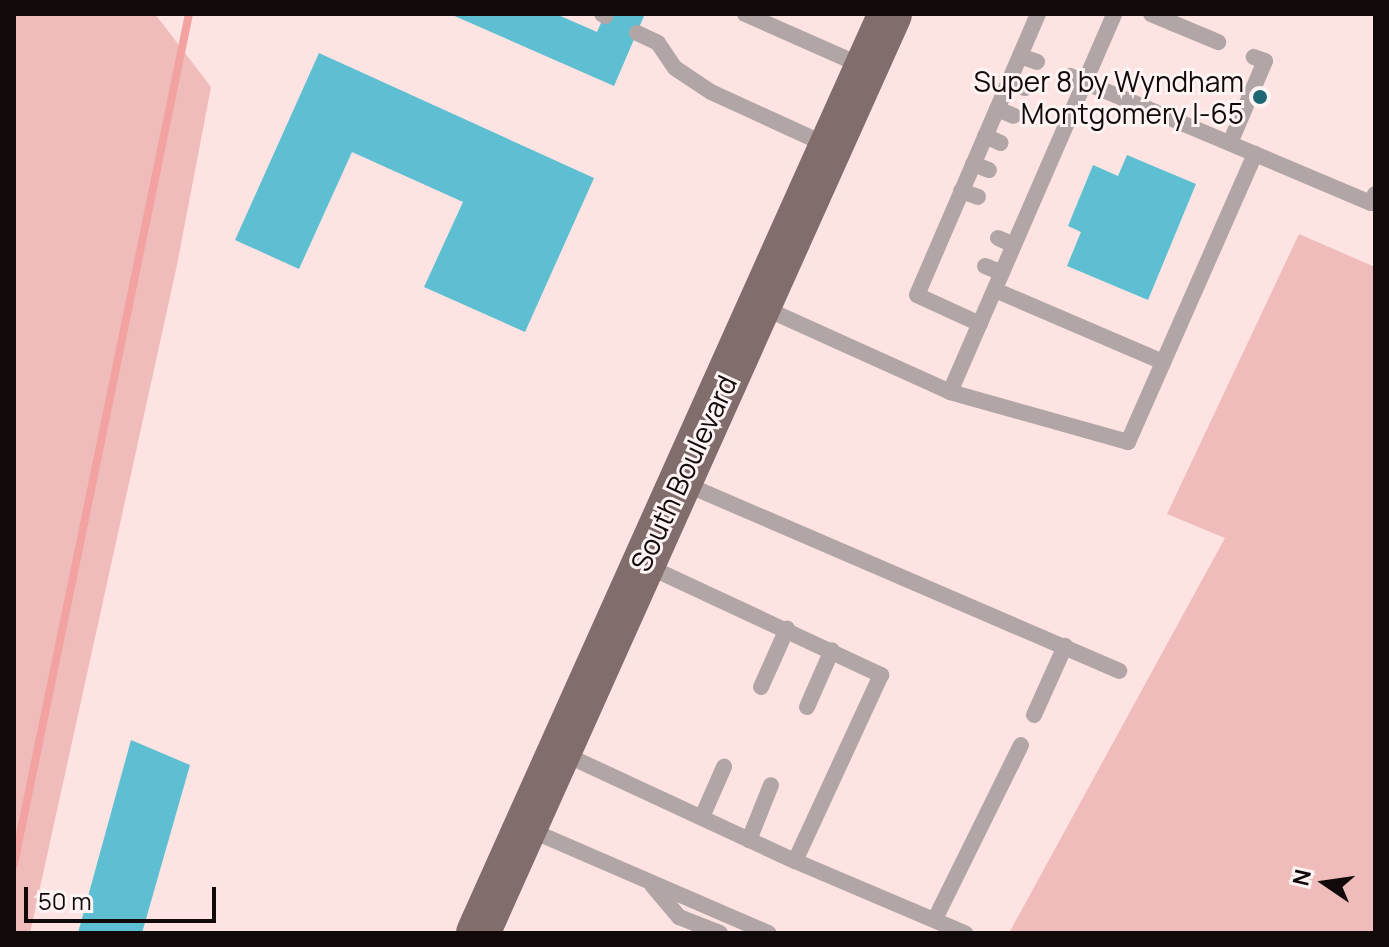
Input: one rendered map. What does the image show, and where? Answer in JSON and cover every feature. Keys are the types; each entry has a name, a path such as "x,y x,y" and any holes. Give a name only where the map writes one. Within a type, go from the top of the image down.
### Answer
{"main road":[{"name":"South Boulevard","path":"478,933 528,829 678,481 761,306 890,14"}],"lane":[{"path":"745,14 868,68"},
{"path":"980,324 917,295 958,221 961,191 981,167 993,140 997,109 1017,85 1020,56 1038,14"},
{"path":"950,392 1014,245 1019,214 1031,186 1078,79 1114,14"},
{"path":"1151,14 1218,42"},
{"path":"637,33 658,43 675,68 711,92 832,147"},
{"path":"1020,56 1037,62"},
{"path":"1230,143 1265,61 1254,57"},
{"path":"1078,79 1371,203 1375,194"},
{"path":"997,109 1014,116"},
{"path":"761,306 950,392 1128,442 1255,154"},
{"path":"961,191 978,197"},
{"path":"998,238 1014,245"},
{"path":"985,266 1002,273"},
{"path":"995,290 1163,362"},
{"path":"678,481 1119,671"},
{"path":"642,564 881,675 795,861"},
{"path":"761,687 787,629"},
{"path":"1034,715 1065,646"},
{"path":"807,707 832,650"},
{"path":"935,919 1021,745"},
{"path":"560,753 795,861 965,933"},
{"path":"702,817 724,767"},
{"path":"749,840 771,785"},
{"path":"528,829 768,933"},
{"path":"649,881 679,917 720,933"}],"shaded area":[{"path":"14,14 155,14 211,87 177,265 30,933 14,933"},
{"path":"1299,234 1375,267 1375,933 1009,933 1225,538 1167,514"}],"building":[{"path":"450,14 556,14 597,32 605,14 644,16 614,86"},
{"path":"319,53 594,178 525,332 424,287 463,202 352,152 299,269 235,240"},
{"path":"1127,155 1196,184 1148,300 1067,266 1081,232 1068,226 1093,165 1118,176"},
{"path":"131,740 190,765 142,933 78,933"}],"waterway":[{"path":"14,864 189,14"}],"place":[{"name":"Super 8 by Wyndham Montgomery I-65","path":"1260,97"}]}
